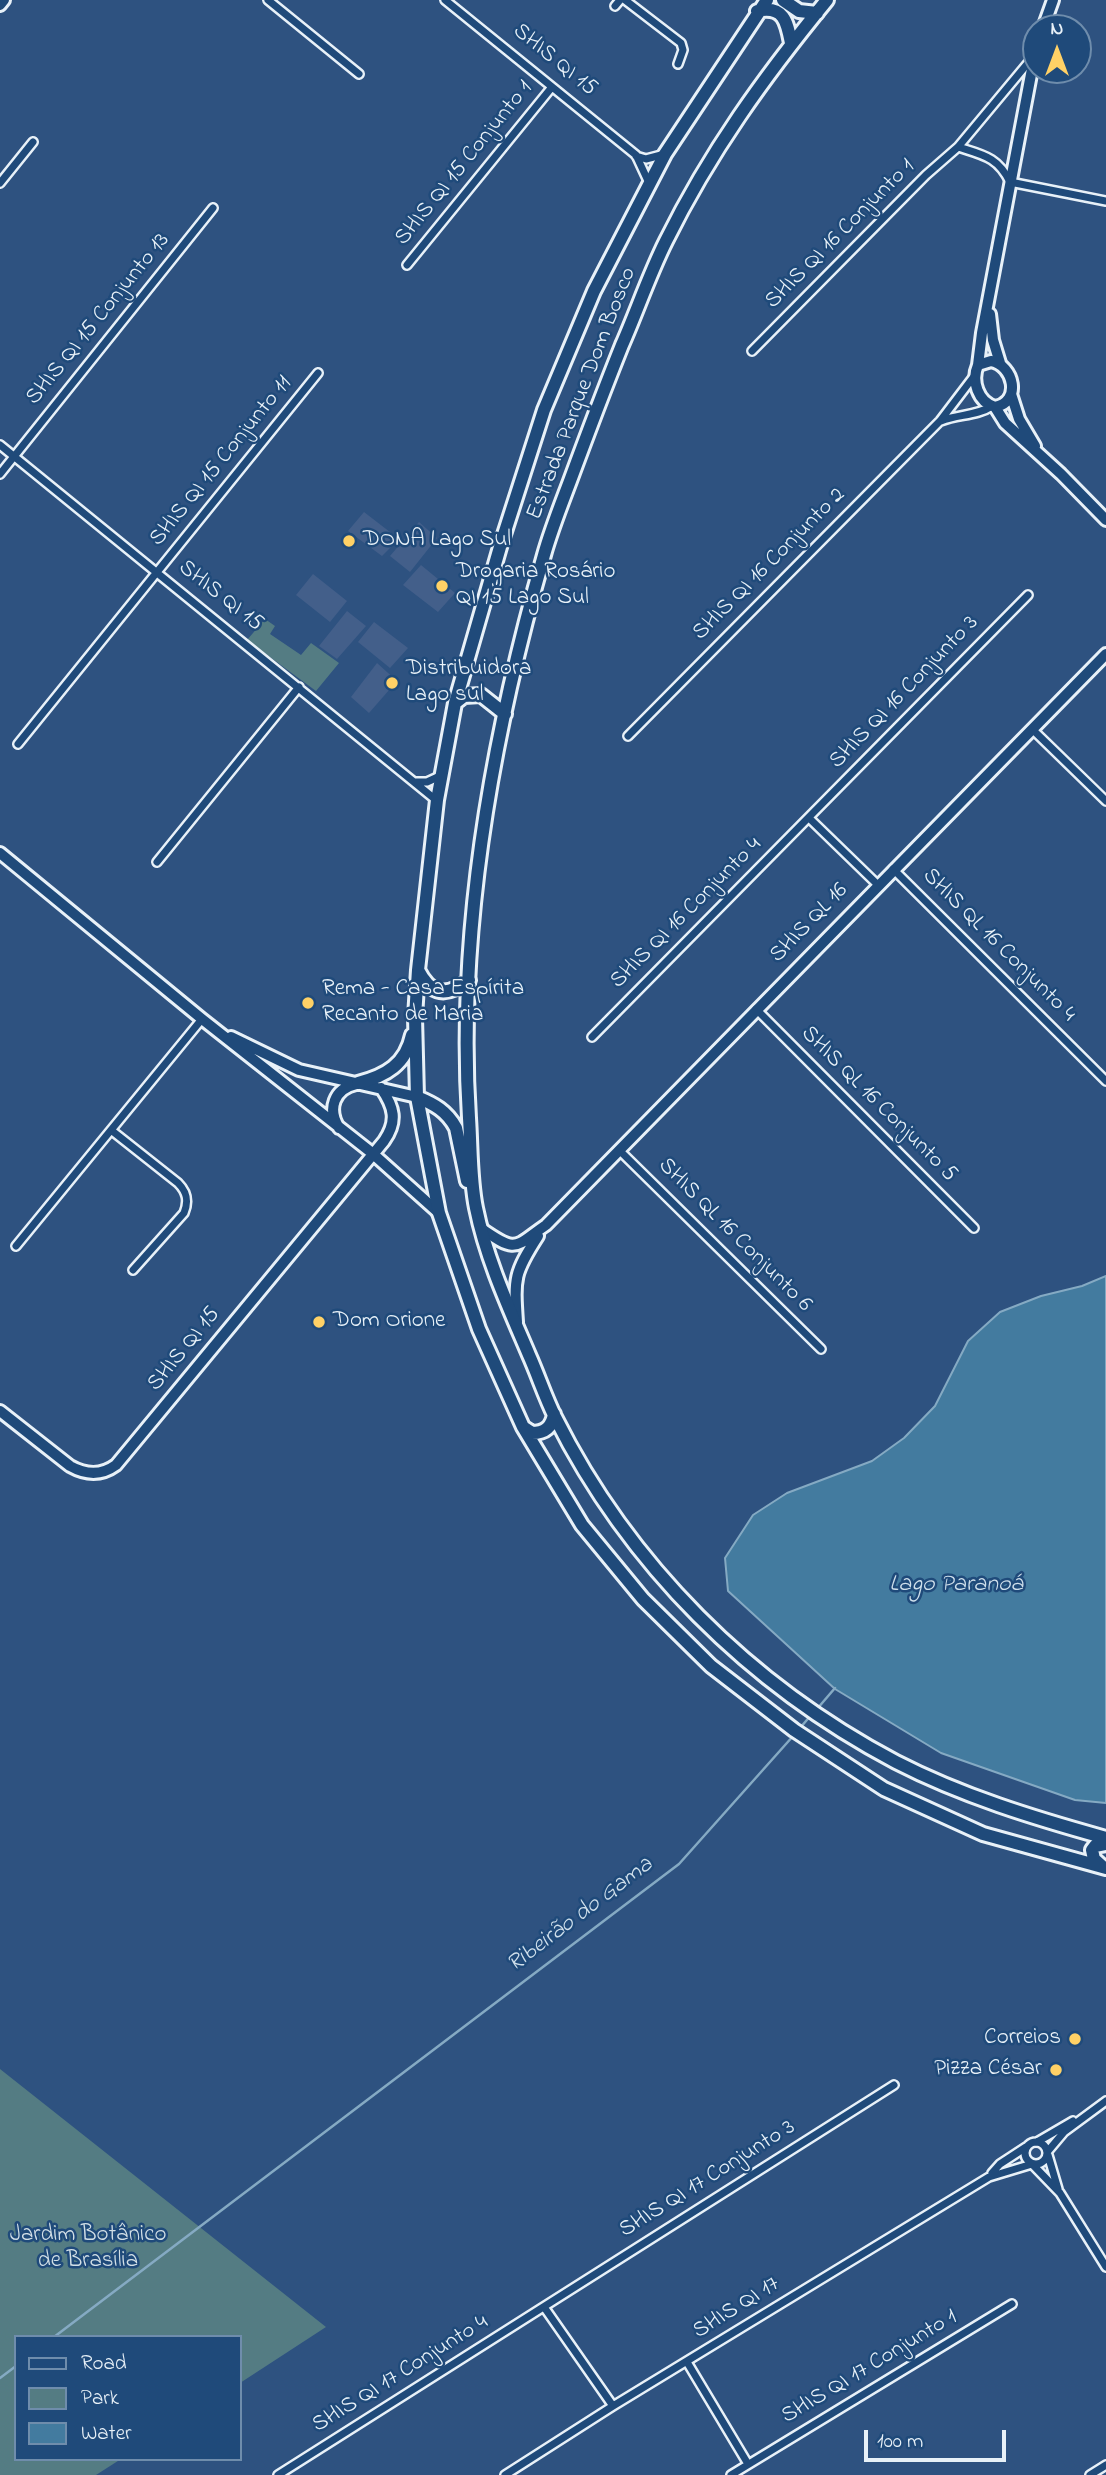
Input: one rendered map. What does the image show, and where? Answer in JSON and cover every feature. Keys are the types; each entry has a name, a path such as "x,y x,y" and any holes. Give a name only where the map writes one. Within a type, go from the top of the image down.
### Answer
{"main road":[{"name":"Estrada Parque Dom Bosco","path":"767,0 757,11 665,154 594,291 544,410 492,571 455,702 437,800 418,970 415,1017 417,1097 439,1213 479,1329 523,1427 582,1525 643,1599 711,1666 820,1747 884,1790 984,1834 1105,1868"},
{"path":"783,0 799,11 817,13"},
{"name":"Estrada Parque Dom Bosco","path":"827,0 791,43 734,120 665,242 602,393 545,551 505,714 478,862 466,1054 476,1208 517,1327 554,1414 587,1474 613,1513 699,1619 793,1699 899,1763 951,1787 1039,1819 1106,1838"},
{"path":"757,11 768,9 781,14 791,43"},
{"path":"455,702 464,696 481,695 505,714"},
{"path":"418,970 425,983 435,990 456,990 469,980"},
{"path":"358,1083 379,1077 405,1056 415,1017"},
{"path":"417,1097 434,1104 452,1120 476,1208"},
{"path":"523,1427 532,1433 546,1430 551,1425 554,1414"},
{"path":"1105,1868 1094,1859 1092,1850 1095,1846 1106,1844"}],"street":[{"path":"0,5 4,0"},
{"path":"268,0 359,74"},
{"name":"SHIS QI 15","path":"445,0 636,155 649,183"},
{"path":"625,0 681,43 683,50 678,64"},
{"name":"SHIS QI 16 Conjunto 1","path":"752,351 926,175 958,147 1022,67"},
{"path":"1028,84 976,370 977,389 986,404 993,407 1005,423 1106,520"},
{"name":"SHIS QI 15 Conjunto 1","path":"407,265 552,87"},
{"path":"0,183 33,142"},
{"path":"958,147 990,158 1003,167 1010,182"},
{"path":"636,155 646,159 665,154"},
{"path":"1010,182 1106,201"},
{"name":"SHIS QI 15 Conjunto 13","path":"0,474 213,208"},
{"path":"988,305 991,330 1000,363 1010,375 1011,394 1019,419 1037,452"},
{"path":"976,370 990,360 1000,363"},
{"name":"SHIS QI 16 Conjunto 2","path":"628,736 940,421 976,370"},
{"name":"SHIS QI 15 Conjunto 11","path":"18,744 318,373"},
{"path":"940,421 1005,404 1011,394"},
{"name":"SHIS QI 15","path":"0,445 437,800"},
{"name":"SHIS QI 16 Conjunto 3","path":"810,818 1028,595"},
{"name":"SHIS QL 16","path":"482,1229 515,1246 526,1242 546,1225 1106,654"},
{"path":"157,862 299,687"},
{"path":"1032,729 1106,801"},
{"path":"415,782 427,782 442,775"},
{"path":"810,818 878,885"},
{"name":"SHIS QI 16 Conjunto 4","path":"592,1037 810,818"},
{"path":"0,853 211,1027 372,1153 439,1213"},
{"name":"SHIS QL 16 Conjunto 4","path":"893,869 1106,1081"},
{"name":"SHIS QL 16 Conjunto 5","path":"756,1009 974,1228"},
{"path":"16,1246 202,1019"},
{"path":"211,1027 299,1070 417,1097"},
{"path":"339,1129 333,1116 335,1098 348,1086 358,1083"},
{"path":"372,1153 389,1134 394,1120 391,1103 381,1088"},
{"path":"111,1130 178,1183 187,1197 184,1213 134,1270"},
{"name":"SHIS QL 16 Conjunto 6","path":"619,1150 821,1349"},
{"name":"SHIS QI 15","path":"0,1411 70,1466 92,1474 109,1470 124,1458 372,1153"},
{"name":"SHIS QL 16","path":"517,1327 515,1289 518,1270 546,1225"},
{"name":"SHIS QI 17 Conjunto 3","path":"544,2307 894,2085"},
{"path":"1032,2164 1042,2163 1064,2132 1106,2101"},
{"path":"1086,2115 1028,2146 1025,2156 1060,2193 1106,2267"},
{"path":"1037,2142 1045,2146 1060,2193"},
{"name":"SHIS QI 17","path":"989,2177 1000,2164 1028,2146"},
{"name":"SHIS QI 17","path":"505,2475 613,2406 989,2177 1032,2164"},
{"name":"SHIS QI 17 Conjunto 1","path":"731,2475 1012,2304"},
{"path":"544,2307 613,2406"},
{"name":"SHIS QI 17 Conjunto 4","path":"278,2475 544,2307"},
{"path":"687,2362 748,2465"},
{"path":"1090,2475 1106,2465"}],"shaded area":[{"path":"364,512 399,539 382,556 348,531"},
{"path":"419,522 437,538 410,572 390,556"},
{"path":"421,565 455,593 438,612 403,585"},
{"path":"313,574 347,601 330,622 296,595"},
{"path":"347,611 366,626 337,659 319,646"},
{"path":"374,622 408,648 390,668 358,642"},
{"path":"377,663 397,681 369,713 351,697"}],"green space":[{"path":"265,619 275,626 270,634 301,655 311,643 339,663 316,691 247,640"},
{"name":"Jardim Botânico de Brasília","path":"0,2069 326,2327 242,2382 242,2335 14,2335 14,2461 118,2461 96,2475 0,2475"}],"water":[{"name":"Lago Paranoá","path":"1106,1276 1106,1803 1075,1800 941,1753 835,1689 728,1591 725,1558 753,1515 787,1493 872,1461 904,1438 935,1406 968,1341 1000,1312"}],"waterway":[{"name":"Ribeirão do Gama","path":"817,1709 835,1688"},
{"name":"Ribeirão do Gama","path":"800,1728 812,1714"},
{"name":"Ribeirão do Gama","path":"57,2335 679,1864 794,1735"},
{"name":"Ribeirão do Gama","path":"0,2378 14,2368"}],"place":[{"name":"DONA Lago Sul","path":"349,541"},
{"name":"Drogaria Rosário QI 15 Lago Sul","path":"442,586"},
{"name":"Distribuidora Lago sul","path":"392,683"},
{"name":"Rema - Casa Espírita Recanto de Maria","path":"308,1003"},
{"name":"Dom Orione","path":"319,1322"},
{"name":"Correios","path":"1075,2039"},
{"name":"Pizza César","path":"1056,2070"}]}
